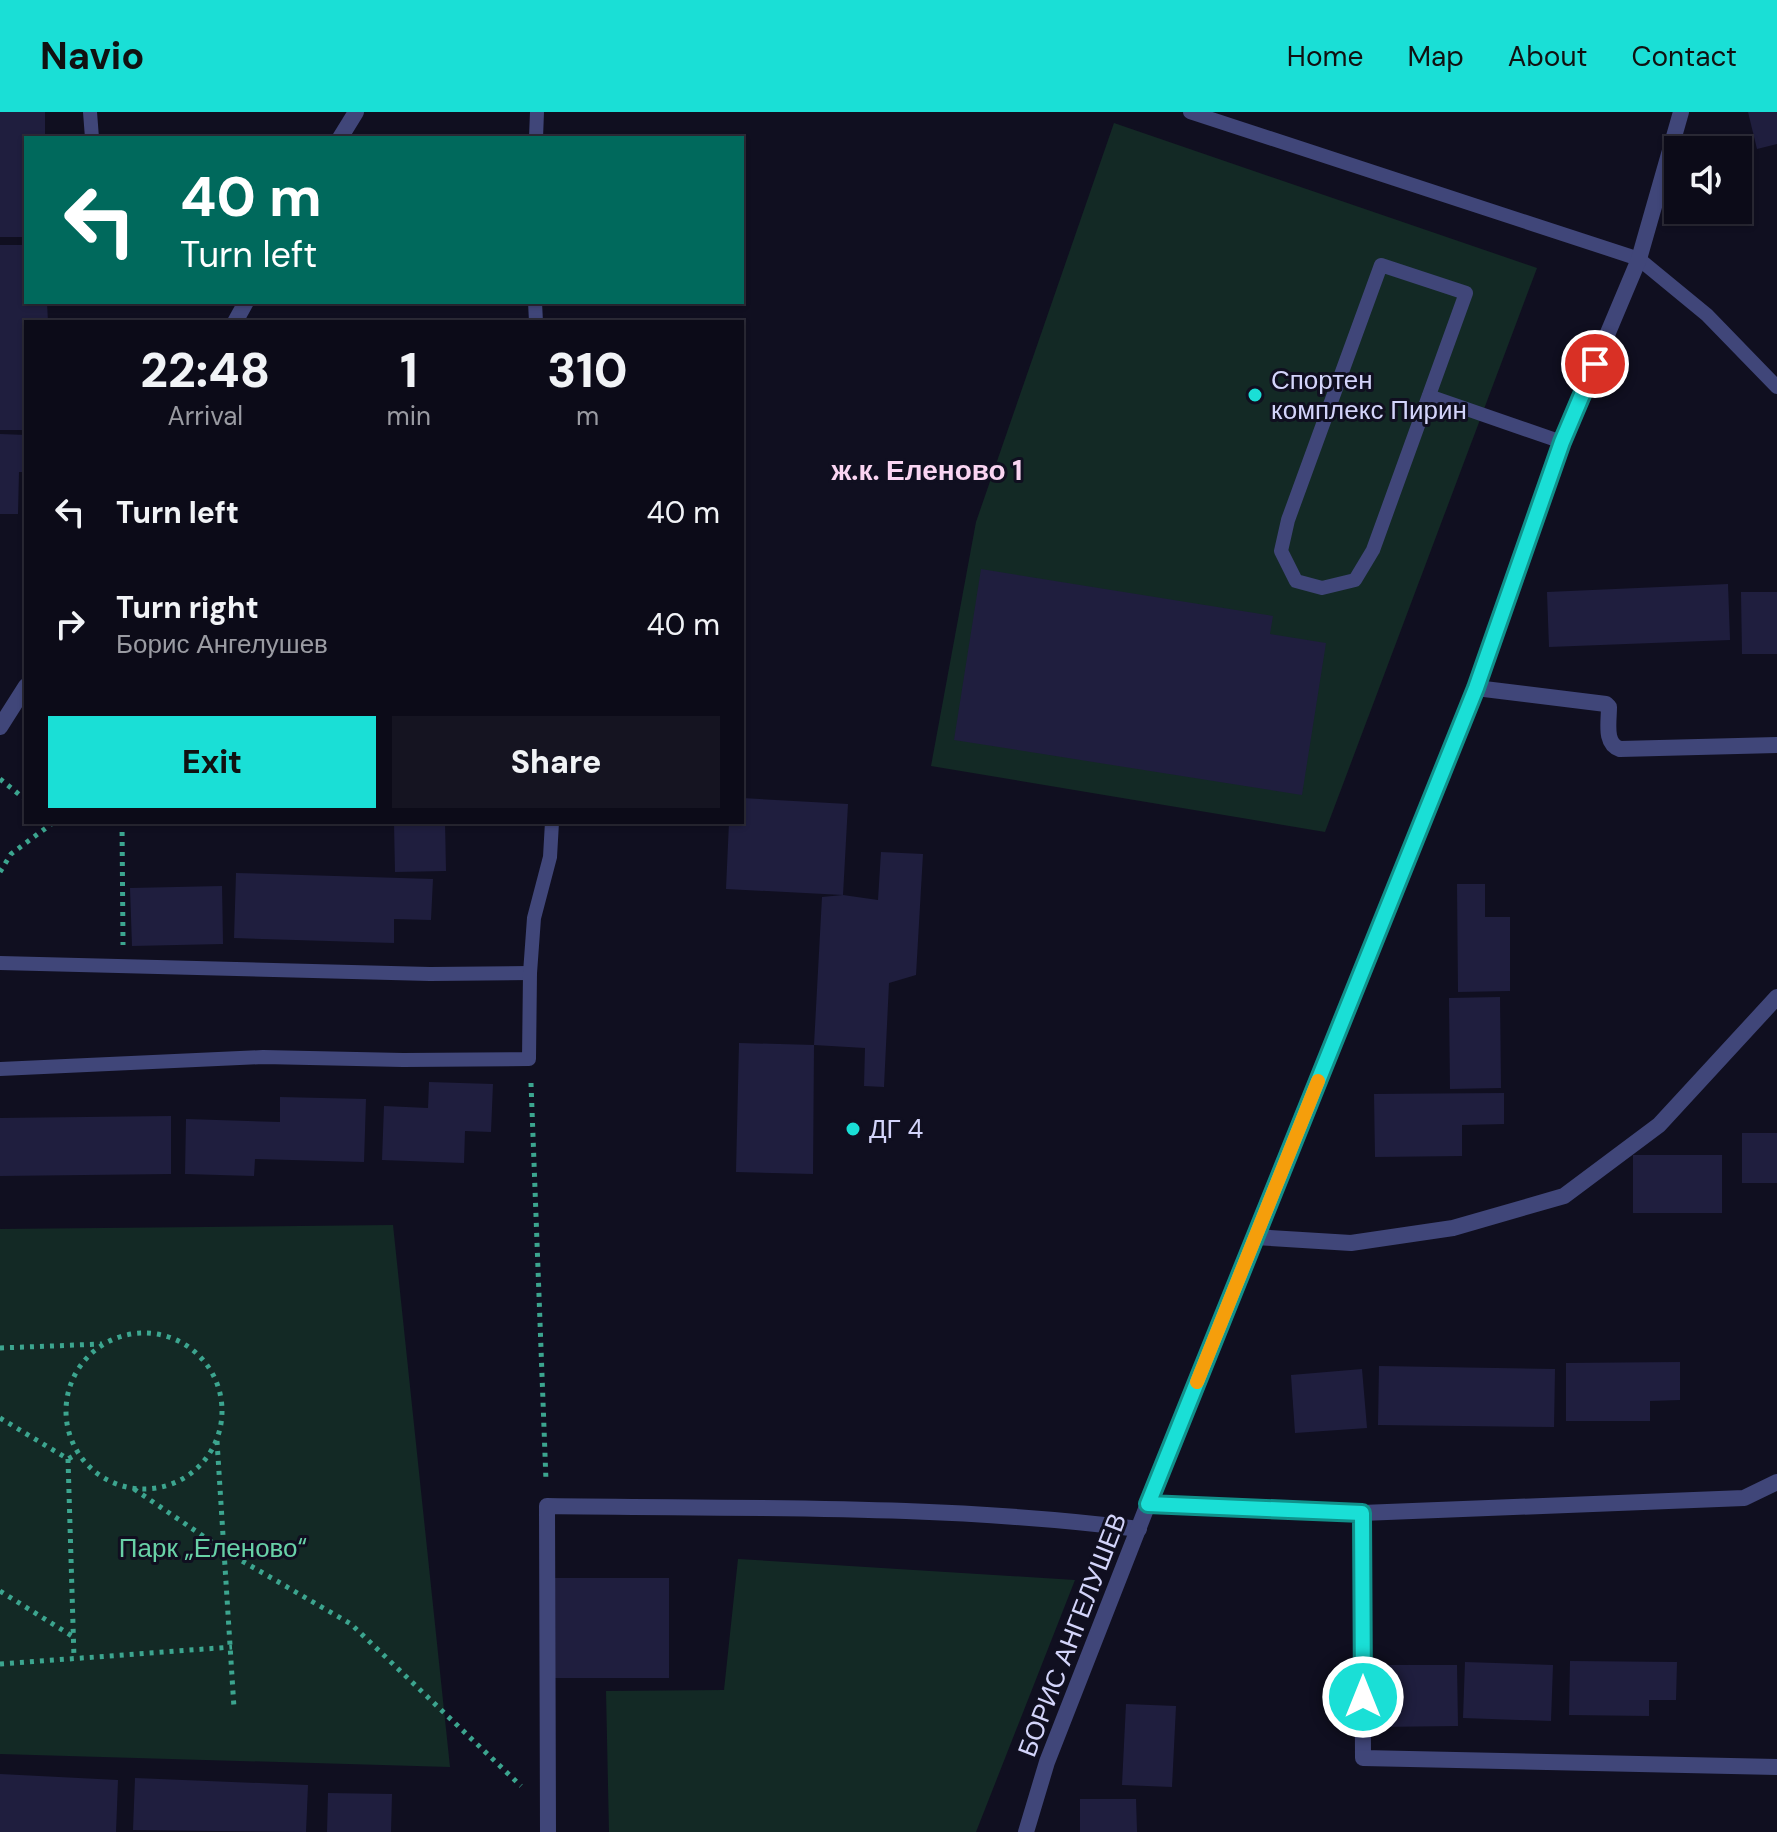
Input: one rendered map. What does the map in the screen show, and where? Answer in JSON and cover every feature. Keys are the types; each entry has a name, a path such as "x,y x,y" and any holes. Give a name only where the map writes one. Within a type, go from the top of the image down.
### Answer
{"street":[{"path":"341,136 356,112"},
{"name":"БОРИС АНГЕЛУШЕВ","path":"1026,1832 1047,1762 1148,1504 1476,688 1562,442 1639,259 1681,112"},
{"path":"1476,688 1606,704 1609,707 1609,741 1620,749 1777,745"},
{"path":"0,727 24,689"},
{"path":"1255,1237 1351,1243 1453,1228 1564,1196 1659,1125 1777,997"},
{"path":"1148,1504 1362,1513 1744,1498 1777,1482"},
{"path":"548,1832 547,1506 916,1512 1054,1518 1139,1529"},
{"path":"1362,1513 1363,1758 1777,1767"}],"lane":[{"path":"90,112 92,136"},
{"path":"536,136 537,112"},
{"path":"1190,112 1639,259 1707,315 1777,387"},
{"path":"1381,265 1466,293 1429,396 1373,550 1355,580 1322,588 1296,581 1281,551 1288,520 1381,265"},
{"path":"1429,396 1562,442"},
{"path":"0,1069 263,1057 529,1059 534,918 550,857 552,824"},
{"path":"0,963 430,974 530,973"}],"path":[{"path":"0,779 24,798"},
{"path":"0,872 11,854 51,824"},
{"path":"122,824 124,965"},
{"path":"529,1059 547,1506"},
{"path":"0,1348 103,1344 134,1333 166,1335 194,1351 214,1377 223,1408 217,1440 234,1708"},
{"path":"103,1344 80,1364 67,1393 66,1424 77,1454 102,1478 134,1489 225,1551 351,1624 548,1811"},
{"path":"0,1418 68,1459"},
{"path":"134,1489 168,1486 197,1469 217,1440"},
{"path":"68,1459 77,1454"},
{"path":"68,1459 74,1658"},
{"path":"0,1591 72,1636"},
{"path":"0,1664 232,1647"}],"green space":[{"name":"Спортен комплекс Пирин","path":"1114,123 1537,268 1325,832 931,766 976,522"},
{"name":"Парк „Еленово“","path":"393,1225 450,1767 0,1754 0,1229"},
{"path":"738,1559 1075,1580 976,1832 609,1832 606,1691 724,1690"}],"building":[{"path":"0,112 45,112 45,136 24,136 24,237 0,237"},
{"path":"1748,112 1777,112 1777,144 1757,149"},
{"path":"0,245 24,245 24,304 47,304 48,320 24,320 24,430 0,430"},
{"path":"0,434 24,435 24,472 19,472 18,514 0,514"},
{"path":"981,569 1273,616 1270,634 1326,643 1302,795 954,740"},
{"path":"1728,584 1730,640 1549,647 1547,592"},
{"path":"1741,592 1777,592 1777,654 1742,654"},
{"path":"744,798 848,804 843,895 726,889 729,824 744,824"},
{"path":"394,824 445,824 446,871 395,872"},
{"path":"881,852 923,854 916,975 889,983 884,1087 864,1086 865,1048 814,1045 822,897 843,895 878,900"},
{"path":"236,873 433,879 431,920 394,919 394,943 234,938"},
{"path":"1457,884 1485,884 1485,917 1510,917 1510,991 1458,992"},
{"path":"222,886 223,944 132,946 130,888"},
{"path":"1500,997 1501,1088 1450,1089 1449,998"},
{"path":"739,1043 814,1045 813,1174 736,1172"},
{"path":"429,1082 493,1084 491,1132 465,1131 464,1163 382,1160 384,1106 428,1108"},
{"path":"1504,1093 1504,1124 1462,1125 1462,1156 1375,1157 1374,1094"},
{"path":"280,1097 366,1099 364,1162 255,1159 254,1176 185,1174 186,1119 280,1122"},
{"path":"171,1116 171,1174 0,1176 0,1118"},
{"path":"1742,1133 1777,1133 1777,1183 1742,1183"},
{"path":"1633,1155 1722,1155 1722,1213 1633,1213"},
{"path":"1680,1362 1680,1400 1650,1401 1650,1421 1566,1421 1566,1363"},
{"path":"1379,1366 1555,1369 1554,1427 1378,1425"},
{"path":"1362,1369 1367,1428 1295,1433 1291,1375"},
{"path":"554,1578 669,1578 669,1678 554,1678"},
{"path":"1570,1661 1677,1662 1676,1700 1649,1700 1649,1716 1569,1715"},
{"path":"1465,1662 1553,1665 1551,1721 1463,1718"},
{"path":"1377,1665 1457,1665 1458,1726 1377,1727"},
{"path":"1126,1704 1176,1706 1172,1787 1122,1785"},
{"path":"0,1774 118,1780 116,1832 0,1832"},
{"path":"135,1778 308,1785 306,1832 133,1830"},
{"path":"328,1793 392,1794 391,1832 327,1832"},
{"path":"1080,1799 1136,1799 1137,1832 1080,1832"}],"slow traffic":[{"path":"1197,1382 1318,1081"}],"place":[{"name":"Спортен комплекс Пирин","path":"1255,395"},
{"name":"ДГ 4","path":"853,1129"}],"district":[{"name":"ж.к. Еленово 1","path":"927,470"}],"route":[{"path":"1363,1697 1362,1513 1148,1504 1476,688 1562,442 1595,364"}]}
